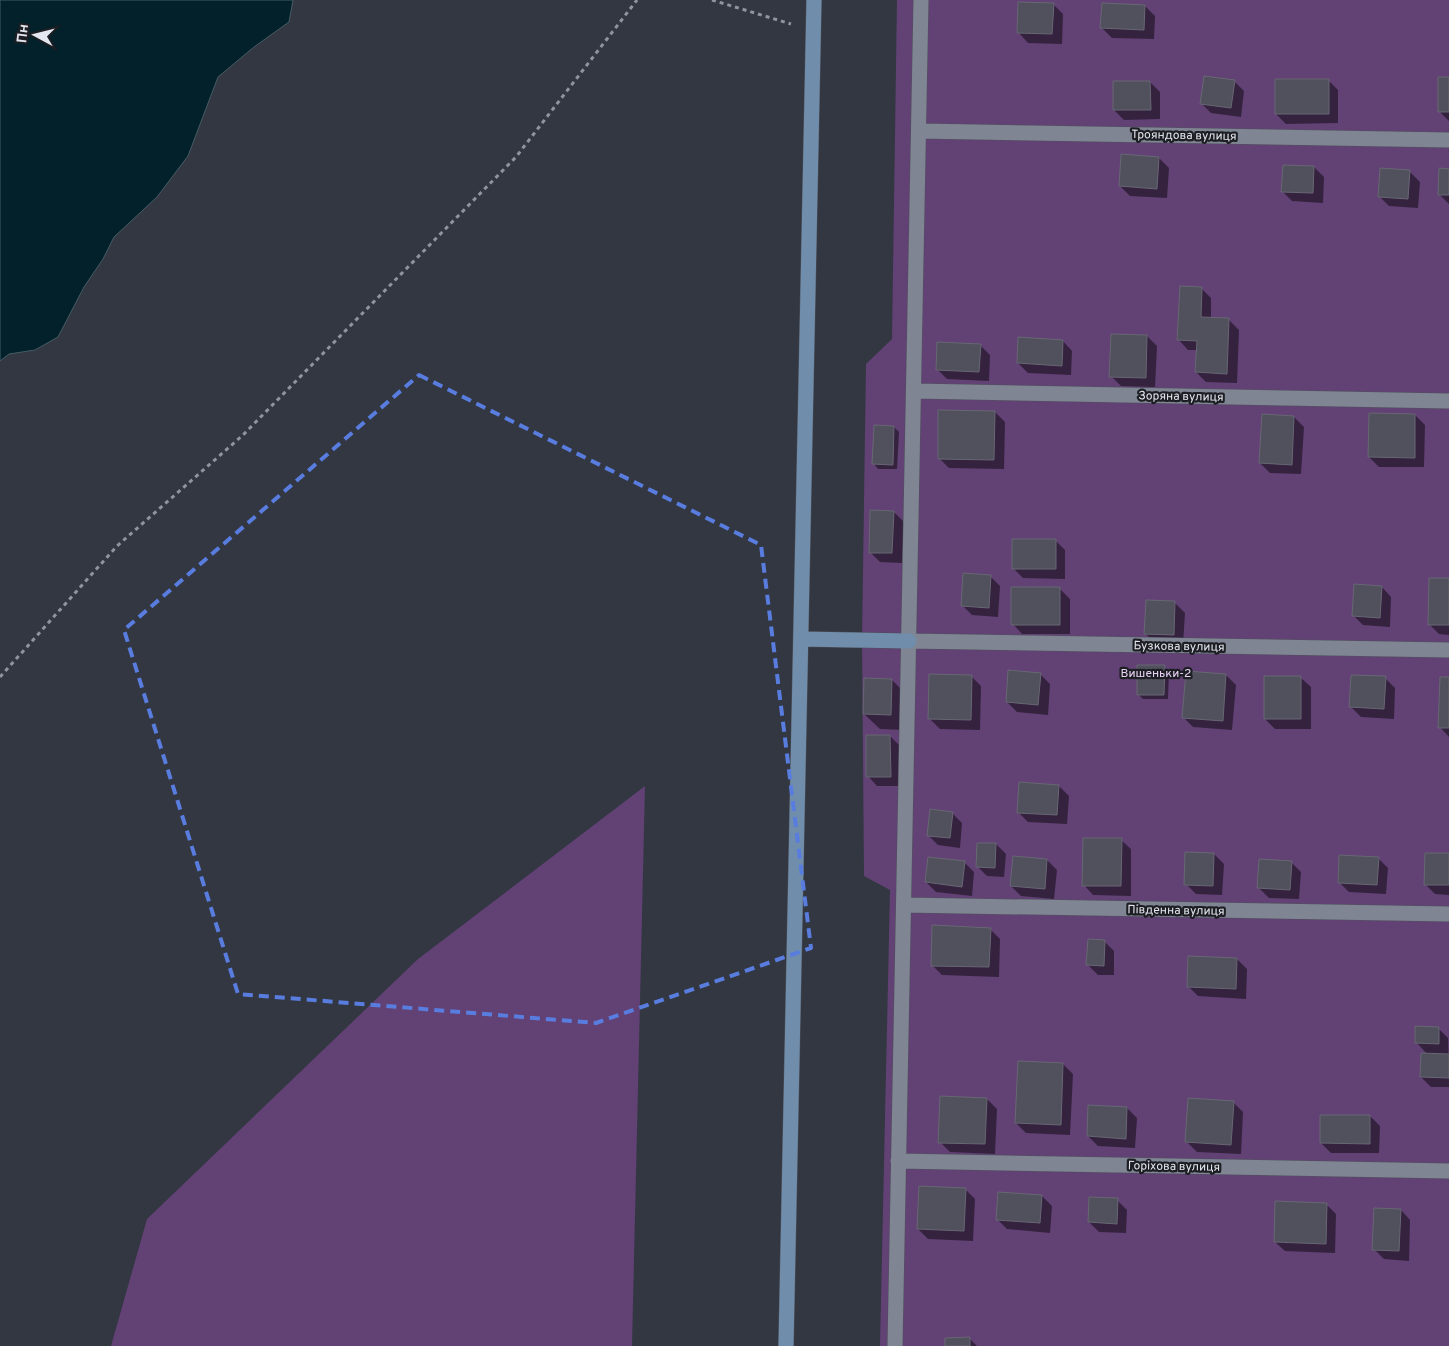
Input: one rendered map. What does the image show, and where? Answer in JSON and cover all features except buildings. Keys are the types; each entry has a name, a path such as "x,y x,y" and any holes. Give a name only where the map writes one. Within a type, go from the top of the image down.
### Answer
{"street":[{"path":"786,1346 814,0"},
{"path":"895,1346 921,0"},
{"name":"Трояндова вулиця","path":"919,131 1449,140"},
{"name":"Зоряна вулиця","path":"914,392 1449,401"},
{"path":"801,639 909,641"},
{"name":"Бузкова вулиця","path":"909,641 1449,650"},
{"name":"Південна вулиця","path":"904,905 1449,914"},
{"name":"Горіхова вулиця","path":"898,1161 1449,1171"}],"path":[{"path":"0,677 117,546 243,435 516,157 637,0"},
{"path":"712,0 813,31"}],"highlighted area":[{"path":"419,375 761,545 811,948 596,1023 238,994 124,630"}],"green space":[{"name":"Вишеньки-2","path":"897,0 1449,0 1449,1346 880,1346 890,890 864,876 862,640 866,364 892,339"},
{"path":"645,786 632,1346 111,1346 147,1219 418,959"}],"water":[{"path":"0,0 293,0 289,22 254,47 218,77 188,156 157,197 114,237 103,259 84,287 58,337 35,350 9,354 0,361"}]}
